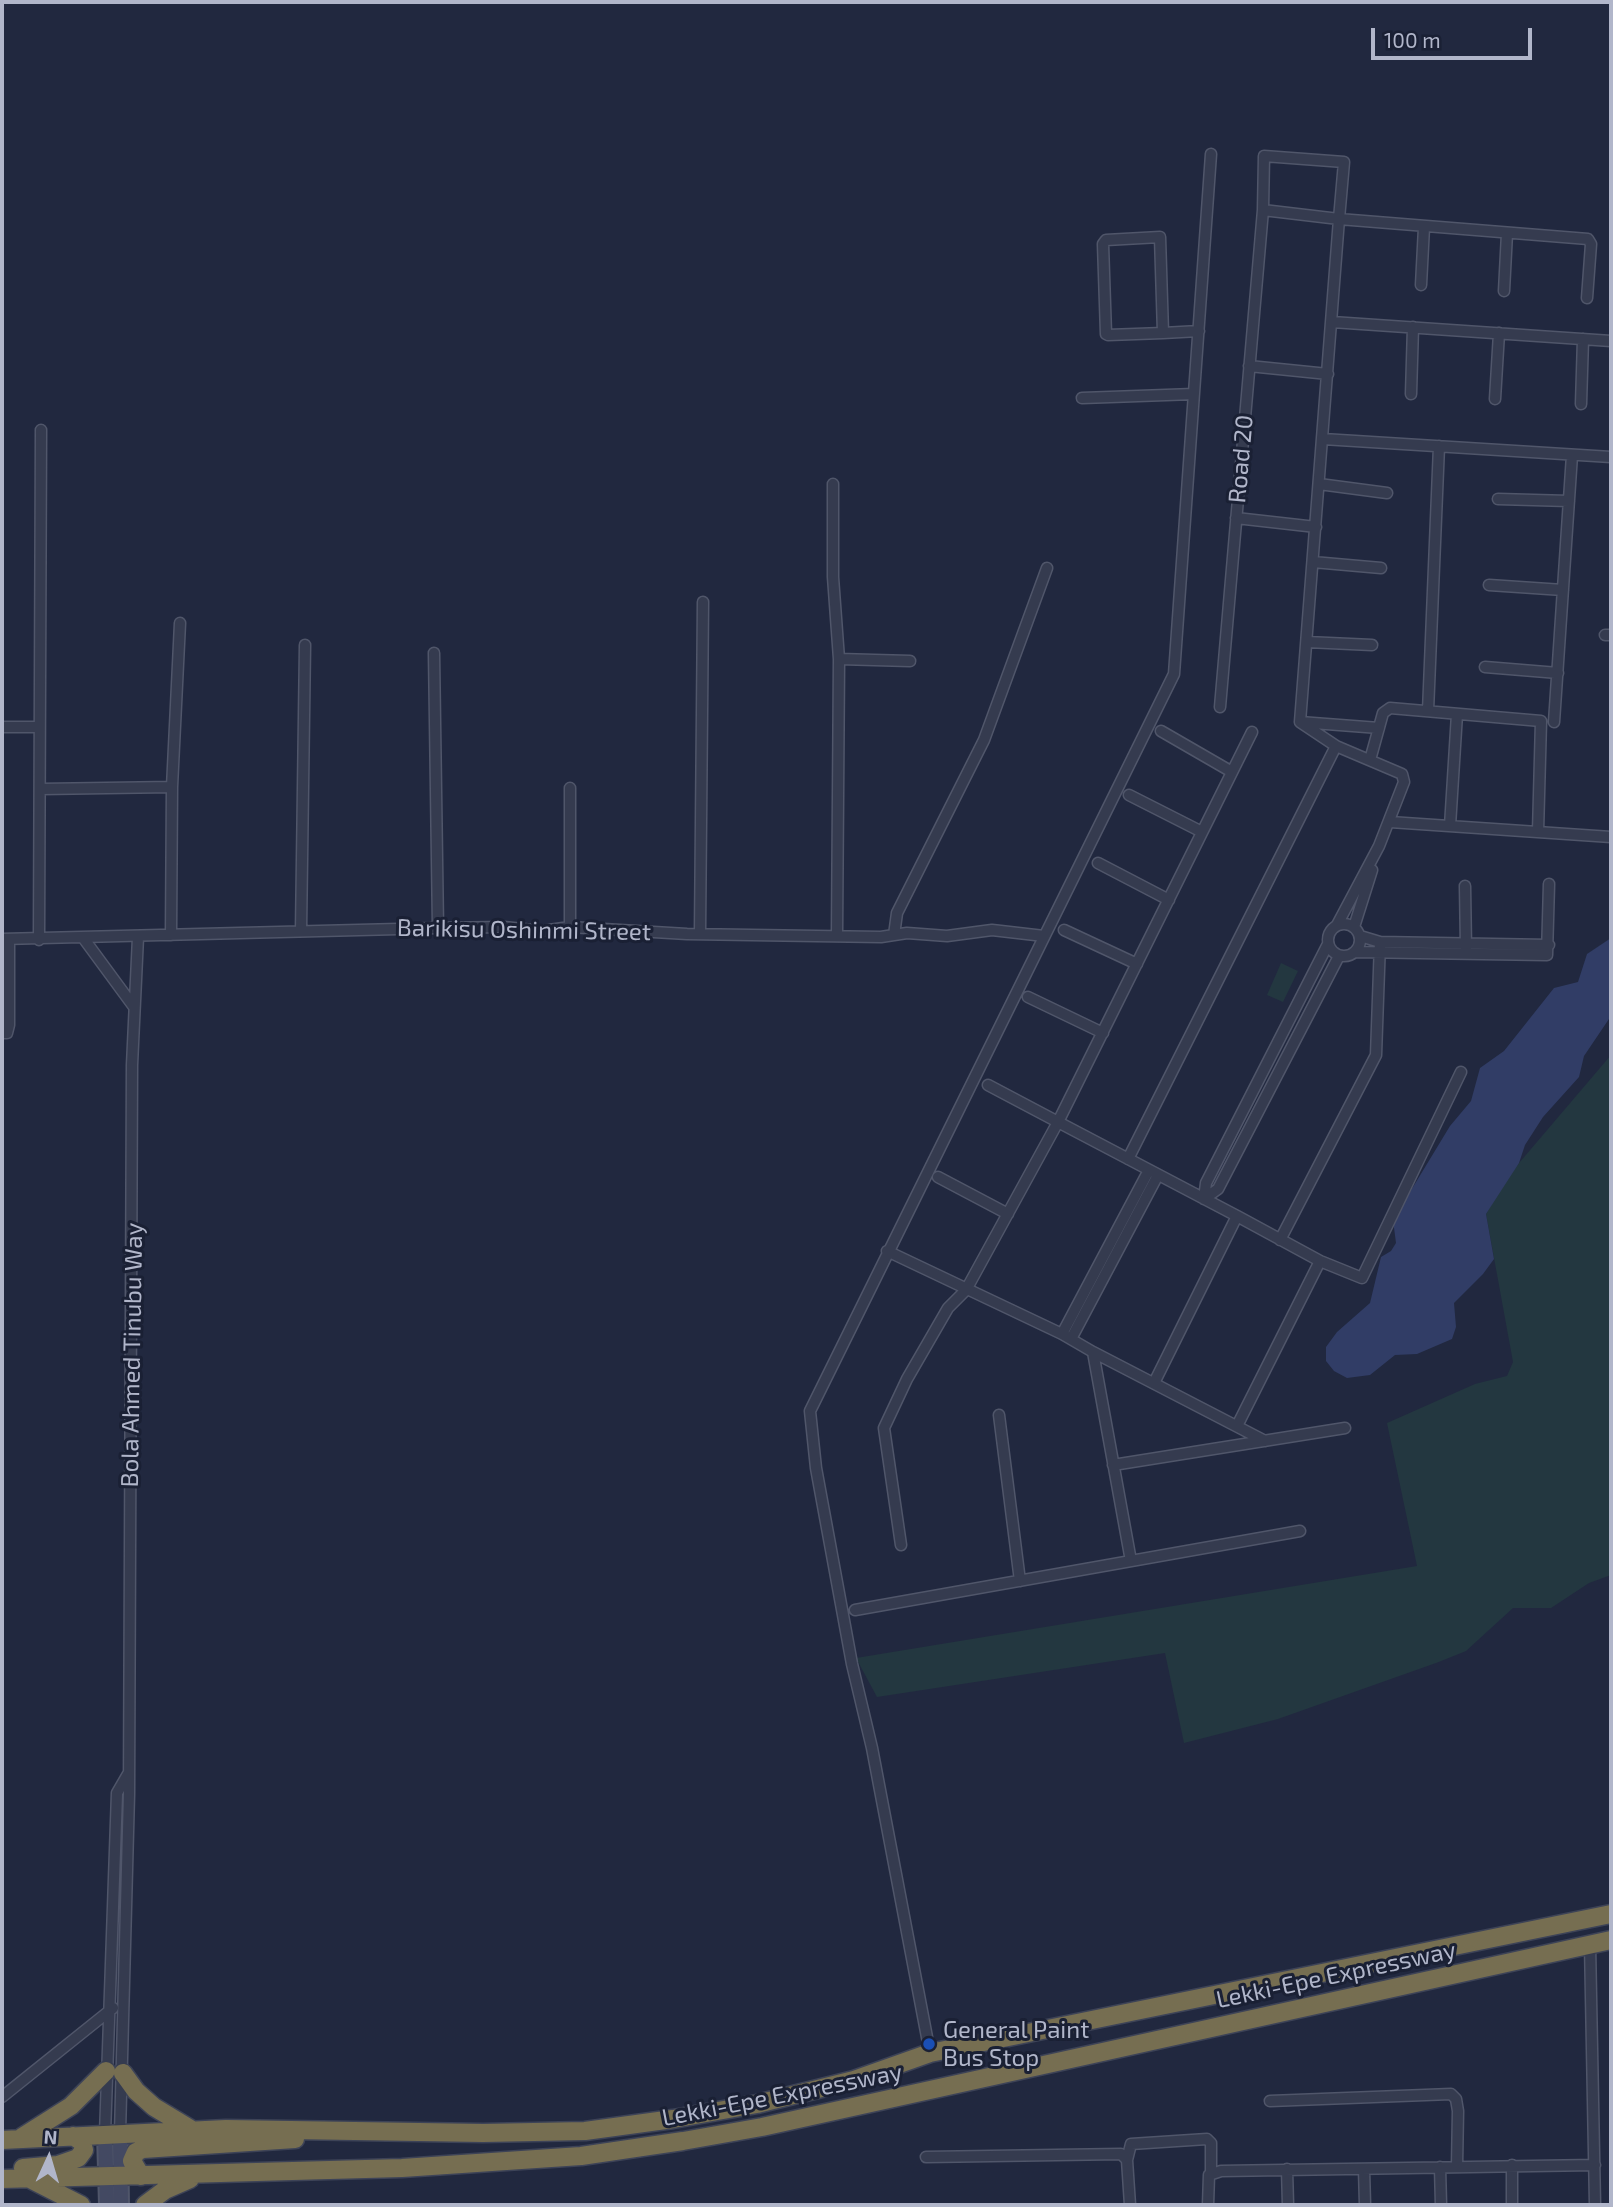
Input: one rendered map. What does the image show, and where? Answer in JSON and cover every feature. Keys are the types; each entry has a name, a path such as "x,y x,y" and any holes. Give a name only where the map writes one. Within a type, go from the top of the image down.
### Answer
{"highway":[{"name":"Lekki-Epe Expressway","path":"10,2139 226,2129 482,2133 585,2131 757,2104 854,2080 930,2053 1611,1914"},
{"name":"Lekki-Epe Expressway","path":"2,2179 113,2178 501,2162 581,2156 683,2141 762,2127 1611,1940"},
{"path":"10,2139 71,2106 114,2072 154,2107 192,2130"},
{"path":"141,2176 132,2161 136,2152 144,2149 277,2142 350,2130"},
{"path":"2,2169 70,2162 84,2150 82,2141 73,2136"},
{"path":"145,2205 165,2190 200,2175"},
{"path":"29,2179 81,2205"}],"main road":[{"path":"107,2205 113,2178 113,2134"},
{"path":"113,2178 121,2205"}],"street":[{"path":"930,2053 872,1748 852,1664 809,1419 813,1403 887,1251 1174,674 1211,154"},
{"name":"Road 20","path":"1220,707 1263,210 1264,156 1344,162 1339,219"},
{"path":"1263,210 1424,227 1588,239 1591,244 1587,298"},
{"path":"1300,722 1339,219"},
{"path":"1421,285 1424,227"},
{"path":"1504,291 1507,233"},
{"path":"1163,333 1160,237 1107,240 1103,244 1106,334 1163,333 1199,331"},
{"path":"1332,322 1611,341"},
{"path":"1411,394 1413,327"},
{"path":"1495,400 1499,333"},
{"path":"1581,404 1583,339"},
{"path":"1249,366 1328,374"},
{"path":"1082,398 1194,394"},
{"path":"39,940 41,430"},
{"path":"1323,439 1611,457"},
{"path":"1428,711 1439,446"},
{"path":"1554,722 1572,455"},
{"path":"833,484 833,577 839,659 837,935"},
{"path":"1320,485 1387,493"},
{"path":"1498,499 1569,501"},
{"path":"1236,518 1316,527"},
{"path":"1313,562 1381,568"},
{"path":"894,935 897,913 984,740 1047,568"},
{"path":"1489,585 1563,590"},
{"path":"700,933 704,602"},
{"path":"171,935 172,787 180,623"},
{"path":"1307,642 1372,645"},
{"path":"301,931 305,645"},
{"path":"434,653 438,928"},
{"path":"839,659 910,661"},
{"path":"1485,667 1558,673"},
{"path":"1370,760 1386,709 1541,721 1538,832"},
{"path":"1450,826 1457,714"},
{"path":"1300,722 1378,728"},
{"path":"1204,1199 1206,1183 1328,944 1329,933 1337,925 1379,846 1390,822 1404,777 1336,746 1300,722"},
{"path":"2,727 39,727"},
{"path":"1161,731 1232,772"},
{"path":"901,1545 884,1427 907,1379 948,1308 966,1290 1058,1122 1252,733"},
{"path":"1128,1160 1336,746"},
{"path":"41,789 172,787"},
{"path":"570,789 570,927"},
{"path":"1129,794 1202,832"},
{"path":"1390,822 1611,836"},
{"path":"1354,927 1379,846"},
{"path":"1098,863 1169,900"},
{"path":"1548,950 1549,884"},
{"path":"1465,886 1466,956"},
{"path":"1337,925 1354,927 1360,936 1380,942 1548,950"},
{"name":"Barikisu Oshinmi Street","path":"6,940 504,927 542,931 570,927 700,933 947,936 1014,930 1044,936"},
{"path":"1064,930 1137,964"},
{"path":"1355,952 1360,936"},
{"name":"Bola Ahmed Tinubu Way","path":"114,2072 124,2008 129,1774 134,1008 138,937"},
{"path":"84,939 134,1008"},
{"path":"2,1033 7,1032 9,1025 6,940"},
{"path":"1280,1240 1376,1055 1380,942"},
{"path":"1328,944 1339,956"},
{"path":"1204,1199 1218,1189 1339,956 1355,952 1466,956 1548,950"},
{"path":"1028,997 1103,1033"},
{"path":"988,1085 1358,1279 1365,1275 1461,1072"},
{"path":"1067,1336 1153,1173"},
{"path":"938,1177 1008,1214"},
{"path":"1154,1383 1237,1216"},
{"path":"887,1251 1067,1336 1265,1441"},
{"path":"1237,1426 1320,1261"},
{"path":"1093,1352 1131,1561"},
{"path":"999,1415 1020,1581"},
{"path":"1113,1465 1345,1428"},
{"path":"855,1611 1300,1531"},
{"path":"113,2134 111,2008 117,1793 129,1774"},
{"path":"1590,1944 1595,2205"},
{"path":"2,2097 111,2008 124,2008"},
{"path":"113,2134 114,2072"},
{"path":"1269,2101 1451,2094 1456,2099 1458,2110 1457,2166"},
{"path":"1130,2205 1127,2160 1131,2144 1207,2139 1211,2144 1208,2205"},
{"path":"926,2157 1121,2154 1127,2160"},
{"path":"1512,2165 1512,2205"},
{"path":"1211,2173 1287,2169 1595,2165"},
{"path":"1440,2167 1441,2205"},
{"path":"1287,2169 1288,2205"},
{"path":"1364,2169 1366,2205"}],"shaded area":[{"path":"1281,963 1298,971 1283,1002 1267,995"},
{"path":"1611,1055 1611,1575 1589,1583 1551,1608 1513,1608 1466,1651 1436,1663 1278,1719 1184,1743 1165,1653 877,1697 856,1658 1417,1566 1387,1423 1475,1384 1507,1376 1513,1362 1486,1214 1508,1176"}],"water":[{"path":"1611,938 1611,1016 1584,1056 1579,1077 1543,1117 1525,1145 1519,1163 1486,1214 1494,1259 1454,1303 1456,1327 1452,1339 1417,1354 1395,1355 1370,1375 1347,1378 1334,1371 1326,1361 1326,1347 1337,1332 1370,1303 1381,1257 1391,1251 1396,1243 1393,1220 1450,1126 1471,1101 1480,1068 1504,1051 1554,988 1578,982 1587,954"}],"place":[{"name":"General Paint Bus Stop","path":"929,2044"}]}
